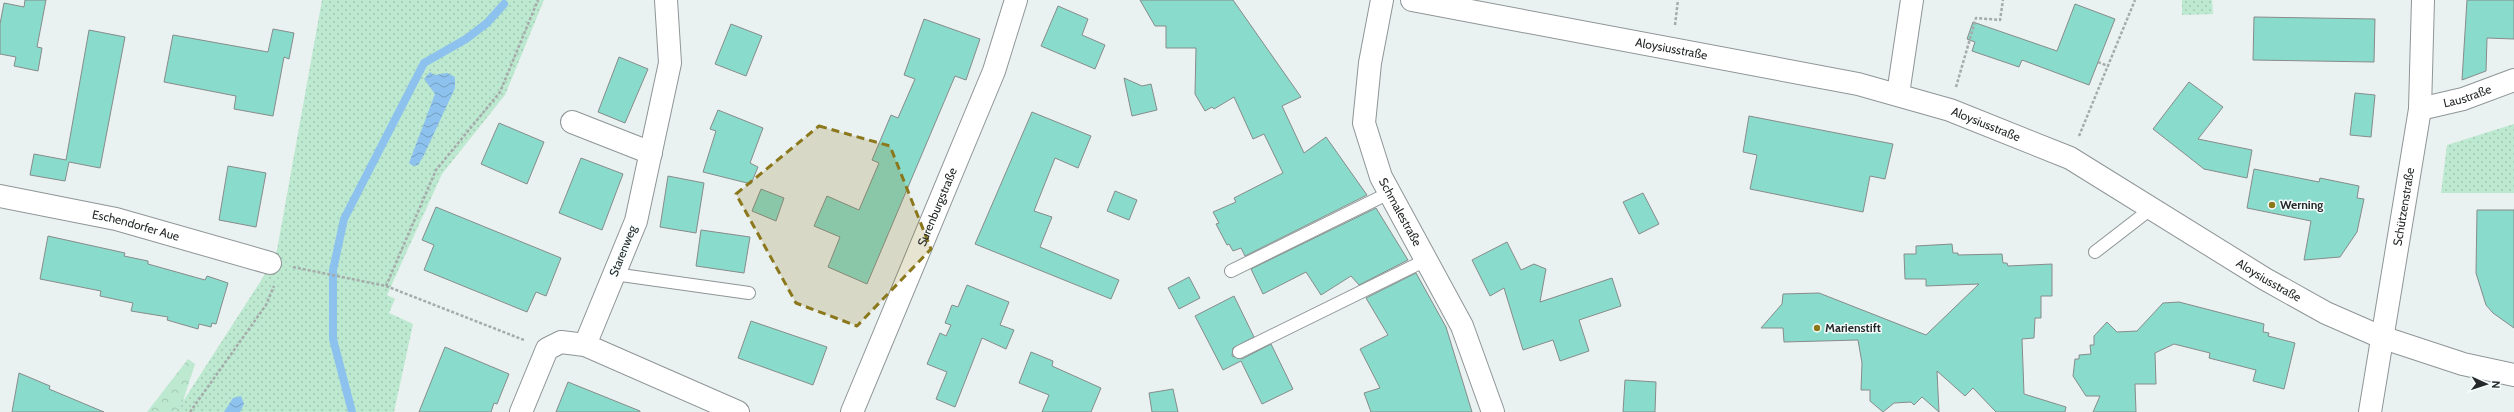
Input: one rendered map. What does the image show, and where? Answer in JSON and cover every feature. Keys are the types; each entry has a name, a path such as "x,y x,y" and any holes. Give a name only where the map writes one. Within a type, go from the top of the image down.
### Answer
{"street":[{"name":"Starenweg","path":"584,345 636,221 670,63 666,0"},
{"name":"Surenburgstraße","path":"852,412 994,71 1016,0"},
{"name":"Schmalestraße","path":"1382,0 1370,63 1364,123 1381,177 1462,326 1493,412"},
{"name":"Aloysiusstraße","path":"1412,0 1858,84 1898,94 1950,110 2070,158 2264,279 2326,313 2381,337 2463,364 2514,375"},
{"path":"1898,94 1912,0"},
{"name":"Schützenstraße","path":"2370,412 2381,337 2420,109 2423,0"},
{"name":"Laustraße","path":"2420,109 2464,99 2514,80"},
{"path":"572,122 651,153"},
{"name":"Eschendorfer Aue","path":"0,196 116,219 280,264"},
{"path":"521,412 547,349 561,342 584,345 738,412"}],"lane":[{"path":"1231,271 1389,193"},
{"path":"2095,252 2152,208"},
{"path":"1239,352 1426,260"},
{"path":"614,274 749,293"}],"path":[{"path":"386,286 436,170 500,92 538,0"},
{"path":"1950,110 1976,18 2000,20 2003,0"},
{"path":"2070,158 2135,0"},
{"path":"2098,62 2108,66"},
{"path":"280,264 386,286 547,349"},
{"path":"190,412 263,311 274,285"}],"highlighted area":[{"path":"819,126 890,146 931,249 857,326 796,303 736,194"}],"green space":[{"path":"322,0 544,0 505,95 442,174 387,295 395,299 389,313 413,324 394,412 174,412 182,403 262,279 277,250"},
{"path":"2182,0 2212,0 2213,14 2182,15"},
{"path":"2514,124 2514,193 2441,193 2447,145"},
{"path":"188,359 195,364 182,404 174,412 147,412"}],"water":[{"path":"430,72 434,75 447,73 455,77 455,88 424,155 418,165 413,166 409,163 435,94 424,79"},
{"path":"241,396 244,404 240,412 224,412 233,398"}],"building":[{"path":"25,0 46,0 37,47 42,48 38,71 14,66 16,57 0,54 0,24 4,3 24,7"},
{"path":"1140,0 1233,0 1301,97 1282,106 1304,153 1326,137 1367,195 1245,256 1241,248 1233,251 1229,244 1227,245 1216,224 1219,223 1213,212 1236,202 1234,198 1283,173 1264,134 1253,139 1234,97 1214,109 1212,107 1205,111 1195,94 1196,48 1166,48 1166,26 1155,26"},
{"path":"2467,0 2514,0 2514,39 2487,38 2486,71 2462,80"},
{"path":"2075,4 2115,19 2089,85 2022,60 2019,67 1972,51 1975,42 1967,39 1973,22 2057,51"},
{"path":"1058,6 1088,19 1082,35 1105,45 1095,69 1041,46"},
{"path":"2254,17 2375,19 2374,62 2253,60"},
{"path":"924,19 980,39 966,80 955,76 867,284 828,267 840,237 814,226 827,196 859,210 879,163 872,160 891,115 898,118 915,79 904,75"},
{"path":"731,24 762,36 746,76 715,64"},
{"path":"273,29 294,33 289,59 284,57 273,116 234,109 236,96 164,82 173,35 268,52"},
{"path":"89,30 125,37 100,168 69,162 65,181 30,175 34,154 66,160"},
{"path":"619,57 648,69 625,123 598,112"},
{"path":"1124,78 1142,86 1151,84 1157,110 1132,116"},
{"path":"2189,82 2223,107 2198,139 2252,150 2247,178 2204,169 2153,129"},
{"path":"2355,93 2375,95 2371,137 2350,135"},
{"path":"718,110 763,128 750,163 758,167 751,184 703,172 716,131 710,129"},
{"path":"1032,112 1091,136 1078,168 1055,158 1034,211 1052,217 1040,247 1119,280 1111,299 975,244"},
{"path":"1749,116 1893,144 1885,179 1870,176 1863,212 1750,189 1757,155 1743,152"},
{"path":"499,123 544,142 527,184 481,164"},
{"path":"581,158 623,174 602,230 559,213"},
{"path":"228,166 266,173 256,227 219,220"},
{"path":"2254,169 2319,182 2320,178 2359,186 2357,198 2364,199 2357,232 2340,257 2304,260 2311,221 2247,208"},
{"path":"668,176 704,183 696,233 660,227"},
{"path":"761,189 784,198 776,221 752,211"},
{"path":"1115,191 1137,200 1129,220 1107,211"},
{"path":"1643,193 1659,224 1639,234 1623,202"},
{"path":"436,207 561,258 546,296 536,292 527,312 424,270 434,245 422,240"},
{"path":"1376,208 1408,260 1359,285 1351,276 1321,295 1306,272 1263,294 1251,269"},
{"path":"2477,210 2514,210 2514,328 2493,313 2486,305 2476,273"},
{"path":"701,230 750,237 744,273 696,266"},
{"path":"48,236 125,253 124,256 148,261 148,264 205,280 207,276 228,283 216,324 212,323 211,327 199,324 198,329 167,320 168,317 131,311 133,303 100,296 101,291 40,279"},
{"path":"1507,242 1521,270 1534,264 1546,269 1540,302 1612,278 1621,306 1579,320 1589,351 1560,361 1553,340 1523,350 1504,288 1490,296 1472,260"},
{"name":"Marienstift","path":"1952,244 1953,253 1958,253 1958,255 2002,254 2003,263 2007,263 2008,266 2052,264 2052,296 2041,296 2041,318 2035,318 2034,338 2022,339 2024,394 2066,407 2065,412 1996,412 1973,388 1965,396 1937,371 1939,412 1922,397 1914,405 1911,402 1894,403 1883,412 1870,401 1870,390 1861,390 1862,363 1858,340 1784,342 1783,328 1761,328 1782,304 1783,294 1819,293 1926,335 1979,284 1926,286 1926,279 1905,279 1904,254 1916,254 1916,246"},
{"path":"1416,273 1446,327 1472,412 1371,412 1364,393 1380,388 1360,349 1388,335 1366,298"},
{"path":"1189,277 1200,298 1179,309 1168,288"},
{"path":"967,285 1009,302 1000,325 1014,330 1006,349 982,338 955,407 936,399 947,372 927,364 940,333 946,336 951,325 945,323 952,305 958,307"},
{"path":"1234,296 1254,337 1233,348 1232,356 1242,359 1271,344 1293,389 1262,404 1241,361 1223,370 1195,316"},
{"path":"2179,302 2264,324 2263,332 2269,333 2268,336 2295,343 2284,389 2253,381 2256,370 2209,358 2210,353 2174,344 2155,353 2156,384 2135,384 2136,412 2093,412 2100,396 2086,396 2073,376 2075,359 2079,359 2079,355 2091,354 2090,345 2094,345 2094,336 2107,322 2117,332 2137,331 2163,303"},
{"path":"751,321 827,347 813,385 738,358"},
{"path":"445,347 509,374 497,404 494,403 491,412 419,412"},
{"path":"1031,352 1053,361 1052,366 1101,388 1091,412 1042,412 1049,395 1019,383"},
{"path":"19,373 50,386 49,389 104,412 12,412"},
{"path":"1625,380 1656,382 1655,412 1623,412"},
{"path":"568,382 640,411 640,412 556,412"},
{"path":"1173,389 1178,412 1152,412 1149,393"}],"waterway":[{"path":"352,412 333,339 333,270 344,219 424,63 466,39 487,23 504,4"}],"place":[{"name":"Werning","path":"2272,205"},
{"name":"Marienstift","path":"1817,328"}]}
